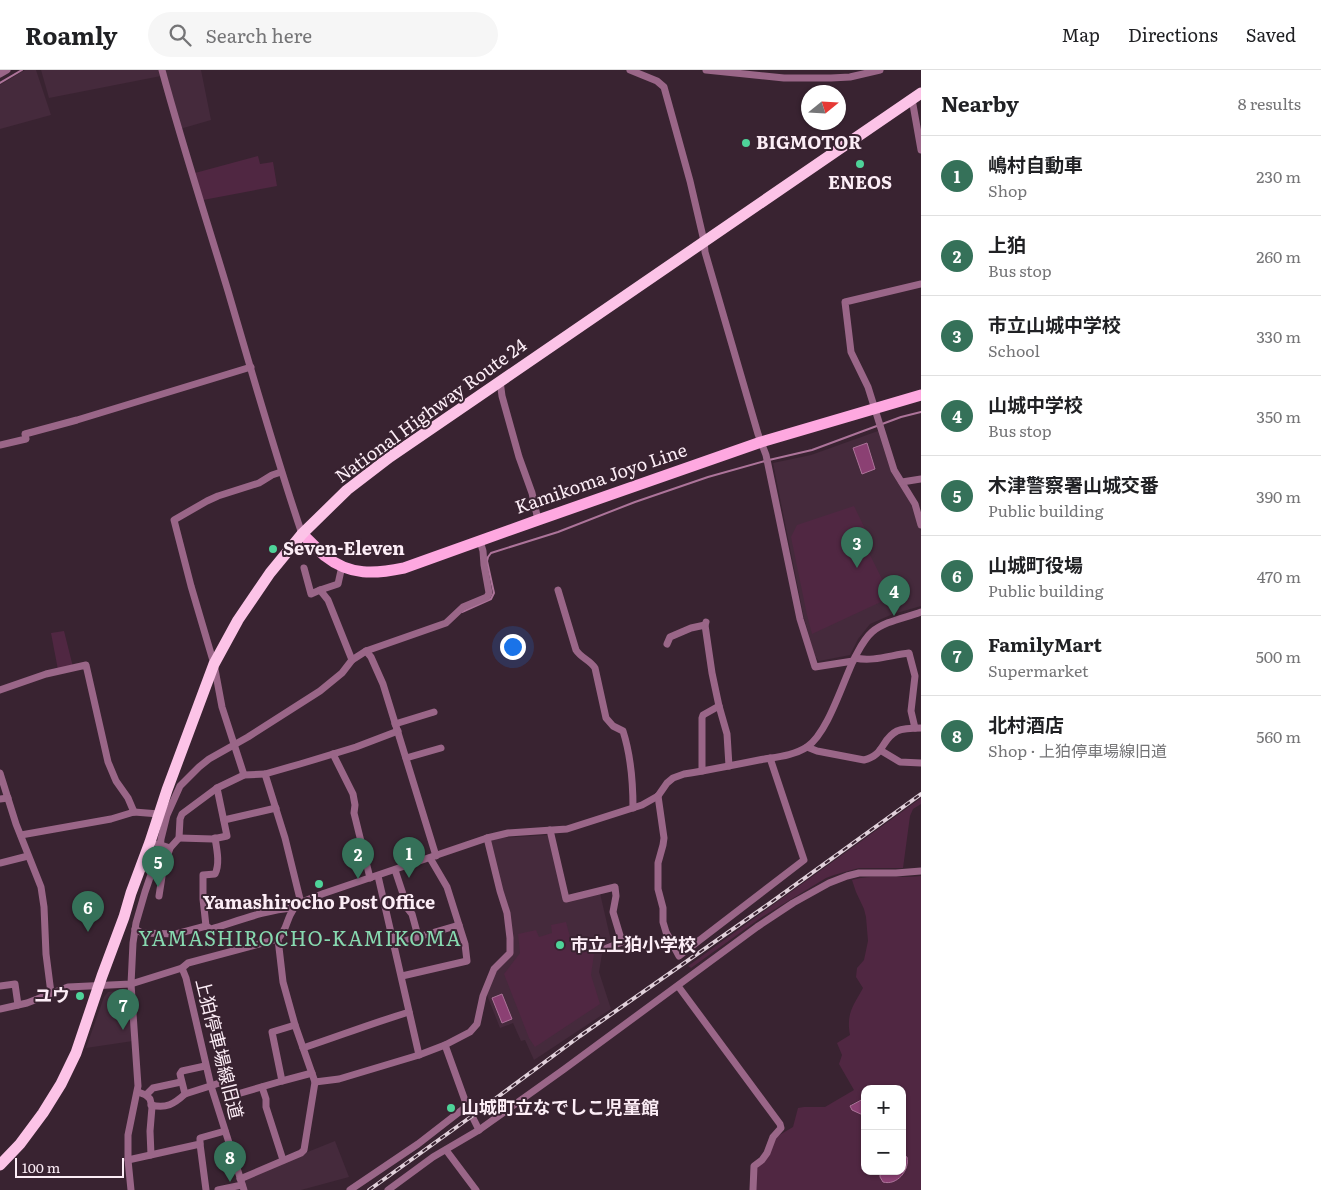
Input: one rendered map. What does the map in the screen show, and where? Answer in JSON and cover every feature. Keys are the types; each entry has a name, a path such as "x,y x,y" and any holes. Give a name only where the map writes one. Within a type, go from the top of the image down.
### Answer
{"highway":[{"name":"National Highway Route 24","path":"0,1164 30,1132 44,1113 76,1053 131,894 155,844 159,814 214,664 238,620 270,573 302,534 347,490 390,457 916,96"}],"main road":[{"name":"Kamikoma Joyo Line","path":"302,534 326,557 342,566 363,572 383,572 404,568 761,442 921,395"}],"street":[{"path":"0,74 8,70"},
{"path":"162,70 302,534"},
{"path":"630,70 656,81 664,87 690,181 705,252 767,460 800,619 815,667 909,653 918,676 911,710 918,728 903,729 896,732 886,740 874,756 864,760 806,747"},
{"path":"706,70 784,78 831,78 850,77 880,70"},
{"path":"916,96 921,150"},
{"path":"921,284 845,302 851,352 865,380 894,470 916,504 921,525"},
{"path":"0,445 26,439 25,434 251,367"},
{"path":"500,381 502,396 538,520"},
{"path":"244,775 222,707 214,664 174,520 218,496 259,484 272,475 282,472"},
{"path":"902,482 921,479"},
{"path":"131,1190 128,1135 138,1092 131,984 135,929 155,844 161,839 167,815 180,786 209,758 235,745 320,691 342,673 352,660 366,651 446,623 463,607 487,597 489,593 480,541"},
{"path":"304,568 311,594 338,584 342,566"},
{"path":"320,590 328,600 352,660"},
{"path":"558,590 576,650 580,656 595,668 606,718 612,726 623,731 631,764 633,808"},
{"path":"135,929 142,933 176,934 206,926 211,929 267,912 293,908 325,893 487,838 508,833 566,829 633,808 651,801 658,796 673,778 684,774 793,753 806,747 820,733 864,640 884,625 921,612"},
{"path":"667,644 670,637 706,623 712,673 727,734 729,766"},
{"path":"366,651 371,657 382,684 397,728 433,857 447,887 460,925 467,961 402,976"},
{"path":"0,690 46,674 86,665 108,762 134,812"},
{"path":"702,771 702,718 703,715 719,706"},
{"path":"159,896 163,870 170,848 179,838 182,814 217,788 244,775 265,774 333,754 434,712"},
{"path":"406,758 441,748"},
{"path":"880,750 900,762 921,764"},
{"path":"333,754 353,794 356,805 354,813 394,944 419,1055"},
{"path":"658,796 664,838 658,863 658,890 664,908 666,932 679,956 804,860 770,758"},
{"path":"0,773 4,798 21,834 41,887 51,994"},
{"path":"265,774 285,838 301,903"},
{"path":"179,838 227,836 217,788"},
{"path":"224,820 276,808"},
{"path":"21,834 111,820 134,812 159,814"},
{"path":"550,830 566,899 615,887 616,896 613,912 622,942 607,948"},
{"path":"206,926 202,899 203,875 213,875 217,871 215,838"},
{"path":"315,1082 339,1079 419,1055 445,1045 470,1032 475,1027 494,969 510,953 507,913 487,838"},
{"path":"155,844 170,848"},
{"path":"0,863 28,856"},
{"path":"395,870 408,909 412,914 418,936"},
{"path":"388,1190 433,1157 479,1130 793,903 836,879 860,873 921,872"},
{"path":"182,968 188,963 278,939 284,932 293,908"},
{"path":"394,944 460,925"},
{"path":"218,1190 242,1184 304,1150 315,1082 283,982 278,939"},
{"name":"上狛停車場線旧道","path":"0,1009 27,1003 68,987 131,984 182,968 186,978 205,1066 242,1184"},
{"path":"0,986 15,984 18,1005"},
{"path":"678,986 780,1124 781,1128 774,1137 768,1153 754,1166 753,1190"},
{"path":"303,1048 409,1012"},
{"path":"282,1081 272,1032 295,1024"},
{"path":"445,1045 467,1106 479,1130"},
{"path":"185,1094 181,1082 180,1074 182,1071 205,1066"},
{"path":"151,1104 160,1107 167,1105 175,1102 185,1094 229,1080 234,1095 312,1074"},
{"path":"146,1095 154,1088 181,1082"},
{"path":"262,1087 283,1160"},
{"path":"138,1092 150,1099 152,1108 150,1130 151,1155"},
{"path":"350,1190 418,1144 467,1106"},
{"path":"206,1190 200,1138 225,1131"},
{"path":"128,1160 200,1144"},
{"path":"446,1150 476,1190"}],"shaded area":[{"path":"25,70 36,70 51,115 0,129 0,85"},
{"path":"41,70 159,70 161,76 49,98"},
{"path":"165,70 201,70 211,120 180,129"},
{"path":"258,156 260,164 273,162 277,186 203,200 195,173"},
{"path":"878,431 891,472 913,507 921,531 921,606 893,614 870,624 858,639 850,655 819,661 815,657 804,618 773,463 811,455"},
{"path":"867,443 875,469 862,474 853,448"},
{"path":"854,506 872,543 866,547 888,591 885,600 812,634 791,537 797,525"},
{"path":"64,631 73,667 58,670 51,633"},
{"path":"921,798 921,804 913,809 910,816 903,868 859,868 826,878 762,917 691,968 688,966"},
{"name":"市立上狛小学校","path":"549,835 564,901 600,893 611,941 603,948 599,972 611,1009 534,1060 525,1040 521,1041 513,1023 500,1028 487,995 493,974 513,948 490,841 499,838"},
{"path":"921,876 921,1190 756,1190 757,1167 776,1137 793,1127 798,1108 825,1107 854,1090 839,1064 842,1055 837,1043 850,1035 849,1021 853,1005 863,988 856,977 857,968 864,960 868,941 864,909 852,880 869,877"},
{"path":"566,922 574,952 595,947 591,975 600,1004 535,1047 529,1038 504,974 520,953 518,934 536,930 539,937 552,933 551,925"},
{"path":"126,990 133,1041 86,1048 104,997 108,992"},
{"path":"502,994 512,1019 502,1023 492,998"},
{"path":"861,1100 861,1114 852,1110 850,1106"},
{"path":"335,1141 349,1177 301,1190 248,1190 243,1178"},
{"path":"880,1175 902,1175 893,1182 888,1183 883,1182"}],"waterway":[{"path":"0,83 22,70"},
{"path":"769,460 812,450 901,417 921,412"},
{"path":"462,612 491,599 494,593 487,561 491,553 558,532 635,502 708,477 765,461"}],"railway":[{"path":"369,1190 580,1036 773,901 921,794"}],"place":[{"name":"BIGMOTOR","path":"746,143"},
{"name":"ENEOS","path":"860,164"},
{"name":"Seven-Eleven","path":"273,549"},
{"name":"市立山城中学校","path":"857,568"},
{"name":"山城中学校","path":"894,616"},
{"name":"嶋村自動車","path":"409,878"},
{"name":"上狛","path":"358,879"},
{"name":"Yamashirocho Post Office","path":"319,884"},
{"name":"木津警察署山城交番","path":"158,887"},
{"name":"山城町役場","path":"88,932"},
{"name":"市立上狛小学校","path":"560,945"},
{"name":"ユウ","path":"80,996"},
{"name":"FamilyMart","path":"123,1030"},
{"name":"山城町立なでしこ児童館","path":"451,1108"},
{"name":"北村酒店","path":"230,1182"}],"district":[{"name":"YAMASHIROCHO-KAMIKOMA","path":"300,939"}]}
